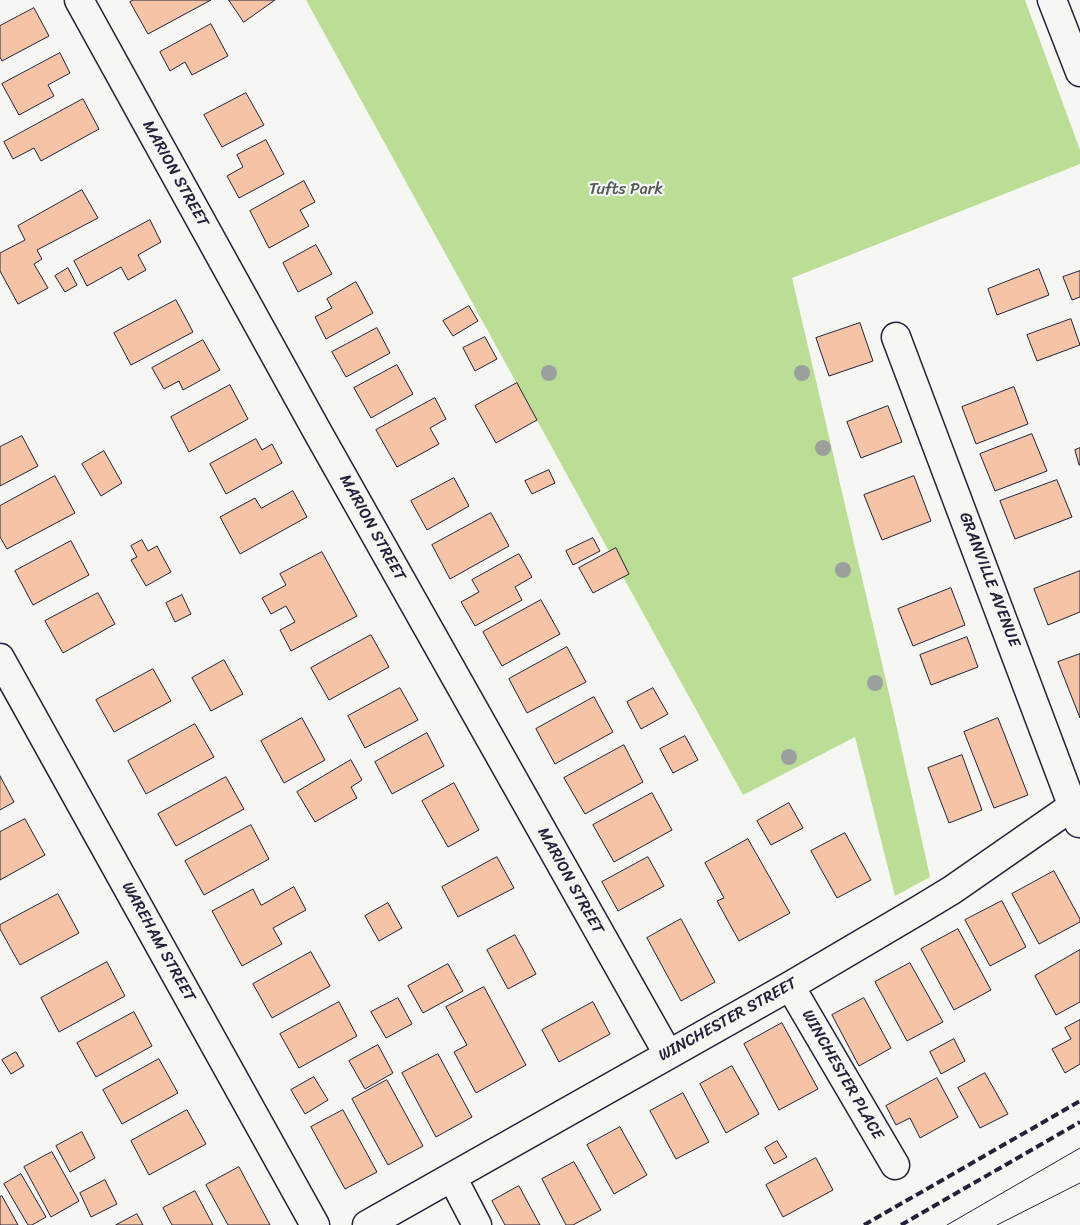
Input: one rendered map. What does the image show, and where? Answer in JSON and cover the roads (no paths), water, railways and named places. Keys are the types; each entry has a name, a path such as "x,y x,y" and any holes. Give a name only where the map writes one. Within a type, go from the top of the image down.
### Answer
{"street":[{"name":"MARION STREET","path":"79,0 317,431 668,1054"},
{"path":"1052,0 1080,72"},
{"name":"GRANVILLE AVENUE","path":"896,337 1078,811"},
{"name":"WAREHAM STREET","path":"0,658 315,1225"},
{"name":"WINCHESTER STREET","path":"367,1225 790,986 952,890 1078,811"},
{"name":"WINCHESTER PLACE","path":"790,986 895,1165"},
{"path":"452,1177 478,1225"}],"tram line":[{"path":"947,1225 1080,1148"},
{"path":"997,1225 1080,1183"}],"railway":[{"path":"864,1225 1080,1101"},
{"path":"901,1225 1080,1122"}],"park label":[{"name":"Tufts Park","path":"626,190"}]}
